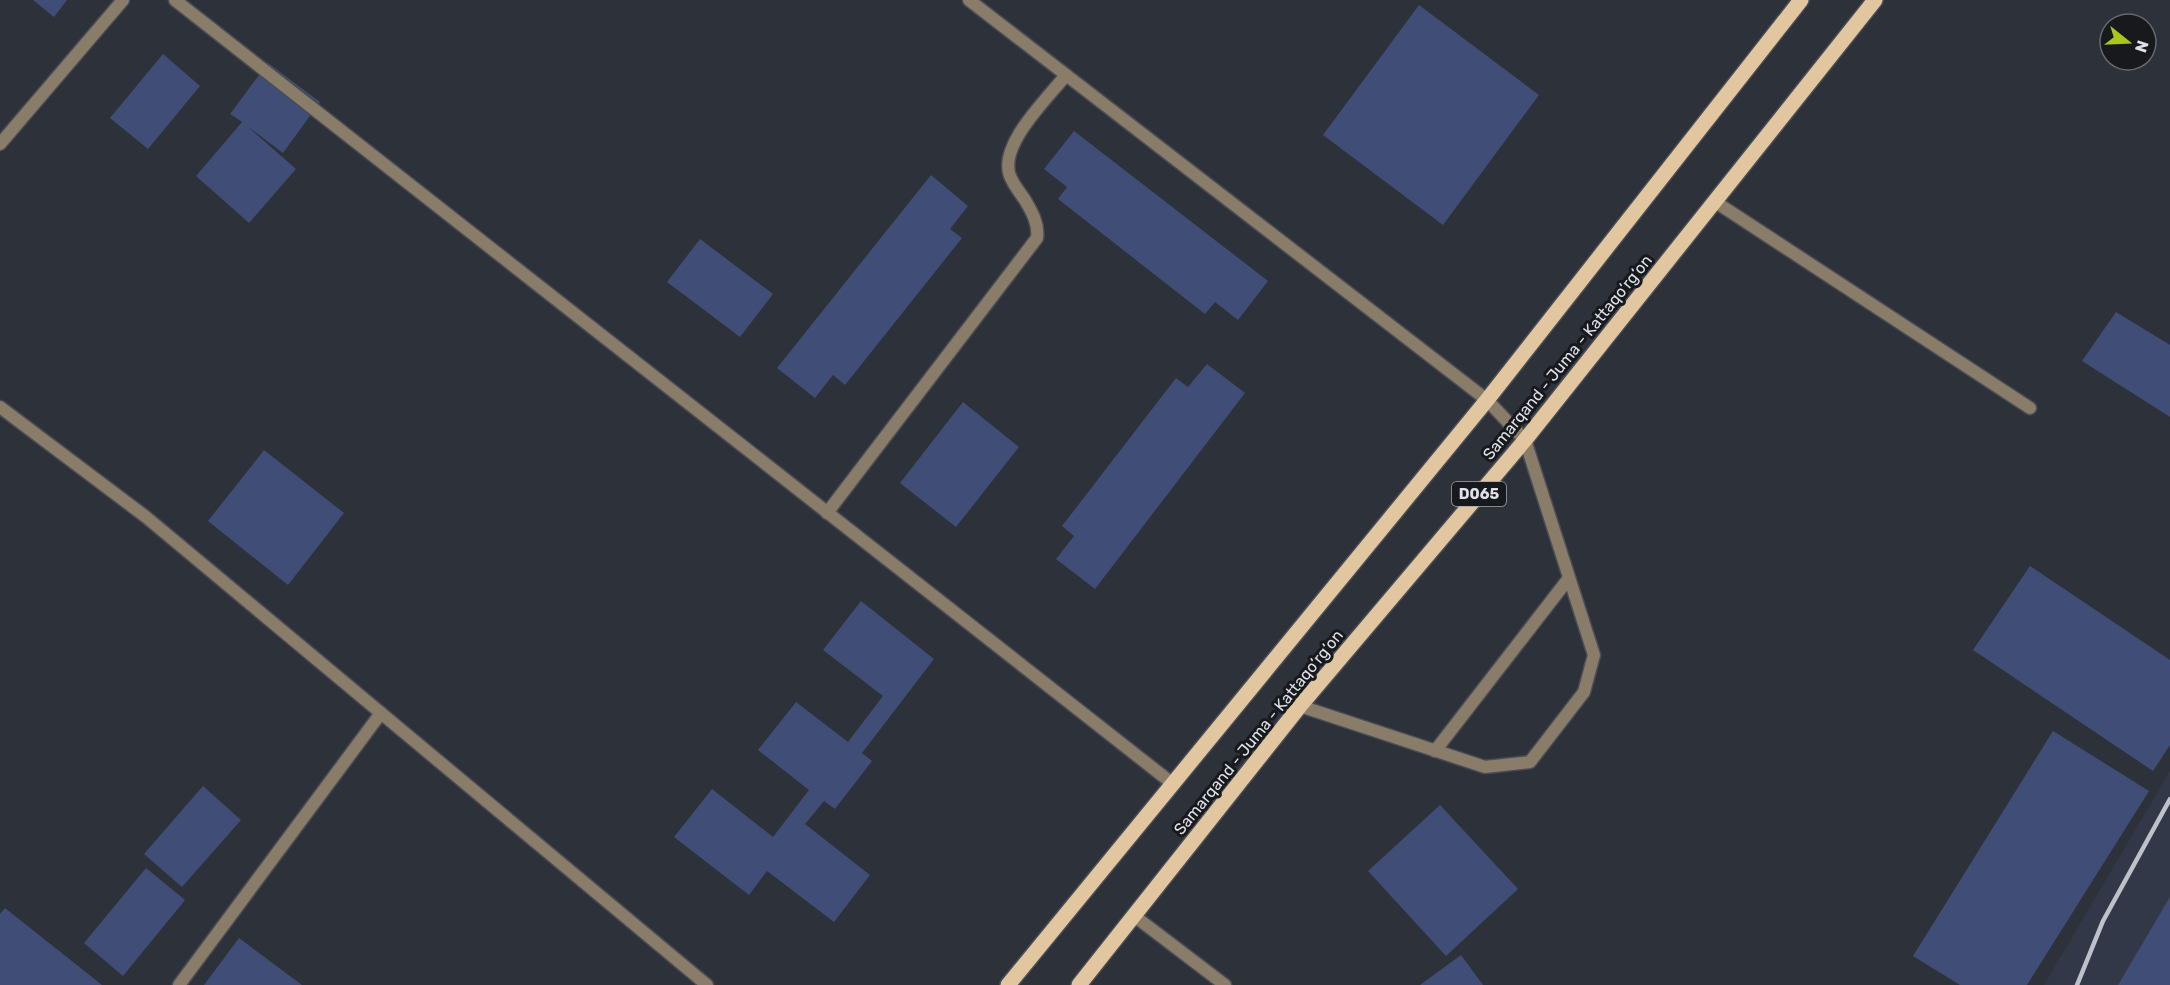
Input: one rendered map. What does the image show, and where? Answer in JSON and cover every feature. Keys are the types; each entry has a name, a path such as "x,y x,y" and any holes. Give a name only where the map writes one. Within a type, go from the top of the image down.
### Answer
{"main road":[{"name":"Samarqand - Juma - Kattaqo‘rg‘on","path":"1008,985 1487,400 1801,0"},
{"name":"Samarqand - Juma - Kattaqo‘rg‘on","path":"1079,985 1300,706 1525,440 1875,0"}],"street":[{"path":"0,144 123,0"},
{"path":"175,0 1173,784"},
{"path":"969,0 1487,400 1525,440 1594,655 1584,692 1530,762 1485,767 1300,706"},
{"path":"827,513 1036,238 1038,228 1031,210 1009,176 1009,155 1017,137 1066,75"},
{"path":"1714,201 2030,408"},
{"path":"0,407 146,517 707,985"},
{"path":"1435,751 1569,578"},
{"path":"179,985 381,713"},
{"path":"1133,915 1225,985"}],"shaded area":[{"path":"2170,771 2170,985 2044,985"}],"building":[{"path":"33,0 67,0 54,17"},
{"path":"1419,5 1539,95 1443,225 1323,135"},
{"path":"163,54 200,86 148,149 110,118"},
{"path":"268,63 320,102 283,153 247,126 296,169 249,223 196,176 242,122 230,114"},
{"path":"1074,131 1268,281 1238,320 1215,302 1205,314 1058,199 1067,187 1044,169"},
{"path":"931,175 968,206 950,229 962,238 845,385 833,375 815,398 777,368"},
{"path":"700,239 773,294 740,337 667,282"},
{"path":"2116,312 2170,345 2170,417 2082,361"},
{"path":"1207,364 1245,393 1095,589 1056,559 1074,536 1062,526 1176,378 1188,387"},
{"path":"963,402 1019,447 956,527 900,483"},
{"path":"264,450 344,513 288,585 208,521"},
{"path":"2030,566 2170,660 2170,745 2153,771 1973,650"},
{"path":"861,601 934,659 862,753 872,761 835,809 824,801 805,824 870,875 834,922 767,871 749,895 674,837 712,789 773,837 809,790 758,750 796,702 848,742 883,696 823,650"},
{"path":"2053,731 2149,791 2027,985 1960,985 1913,956"},
{"path":"203,786 241,820 182,887 144,854"},
{"path":"1440,805 1518,889 1446,956 1368,871"},
{"path":"146,868 185,900 123,976 84,943"},
{"path":"2170,897 2170,985 2118,985"},
{"path":"5,908 102,985 0,985 0,914"},
{"path":"239,938 302,985 204,985"},
{"path":"1461,955 1483,985 1420,985"}],"railway":[{"path":"2077,985 2103,921 2170,799"}]}
